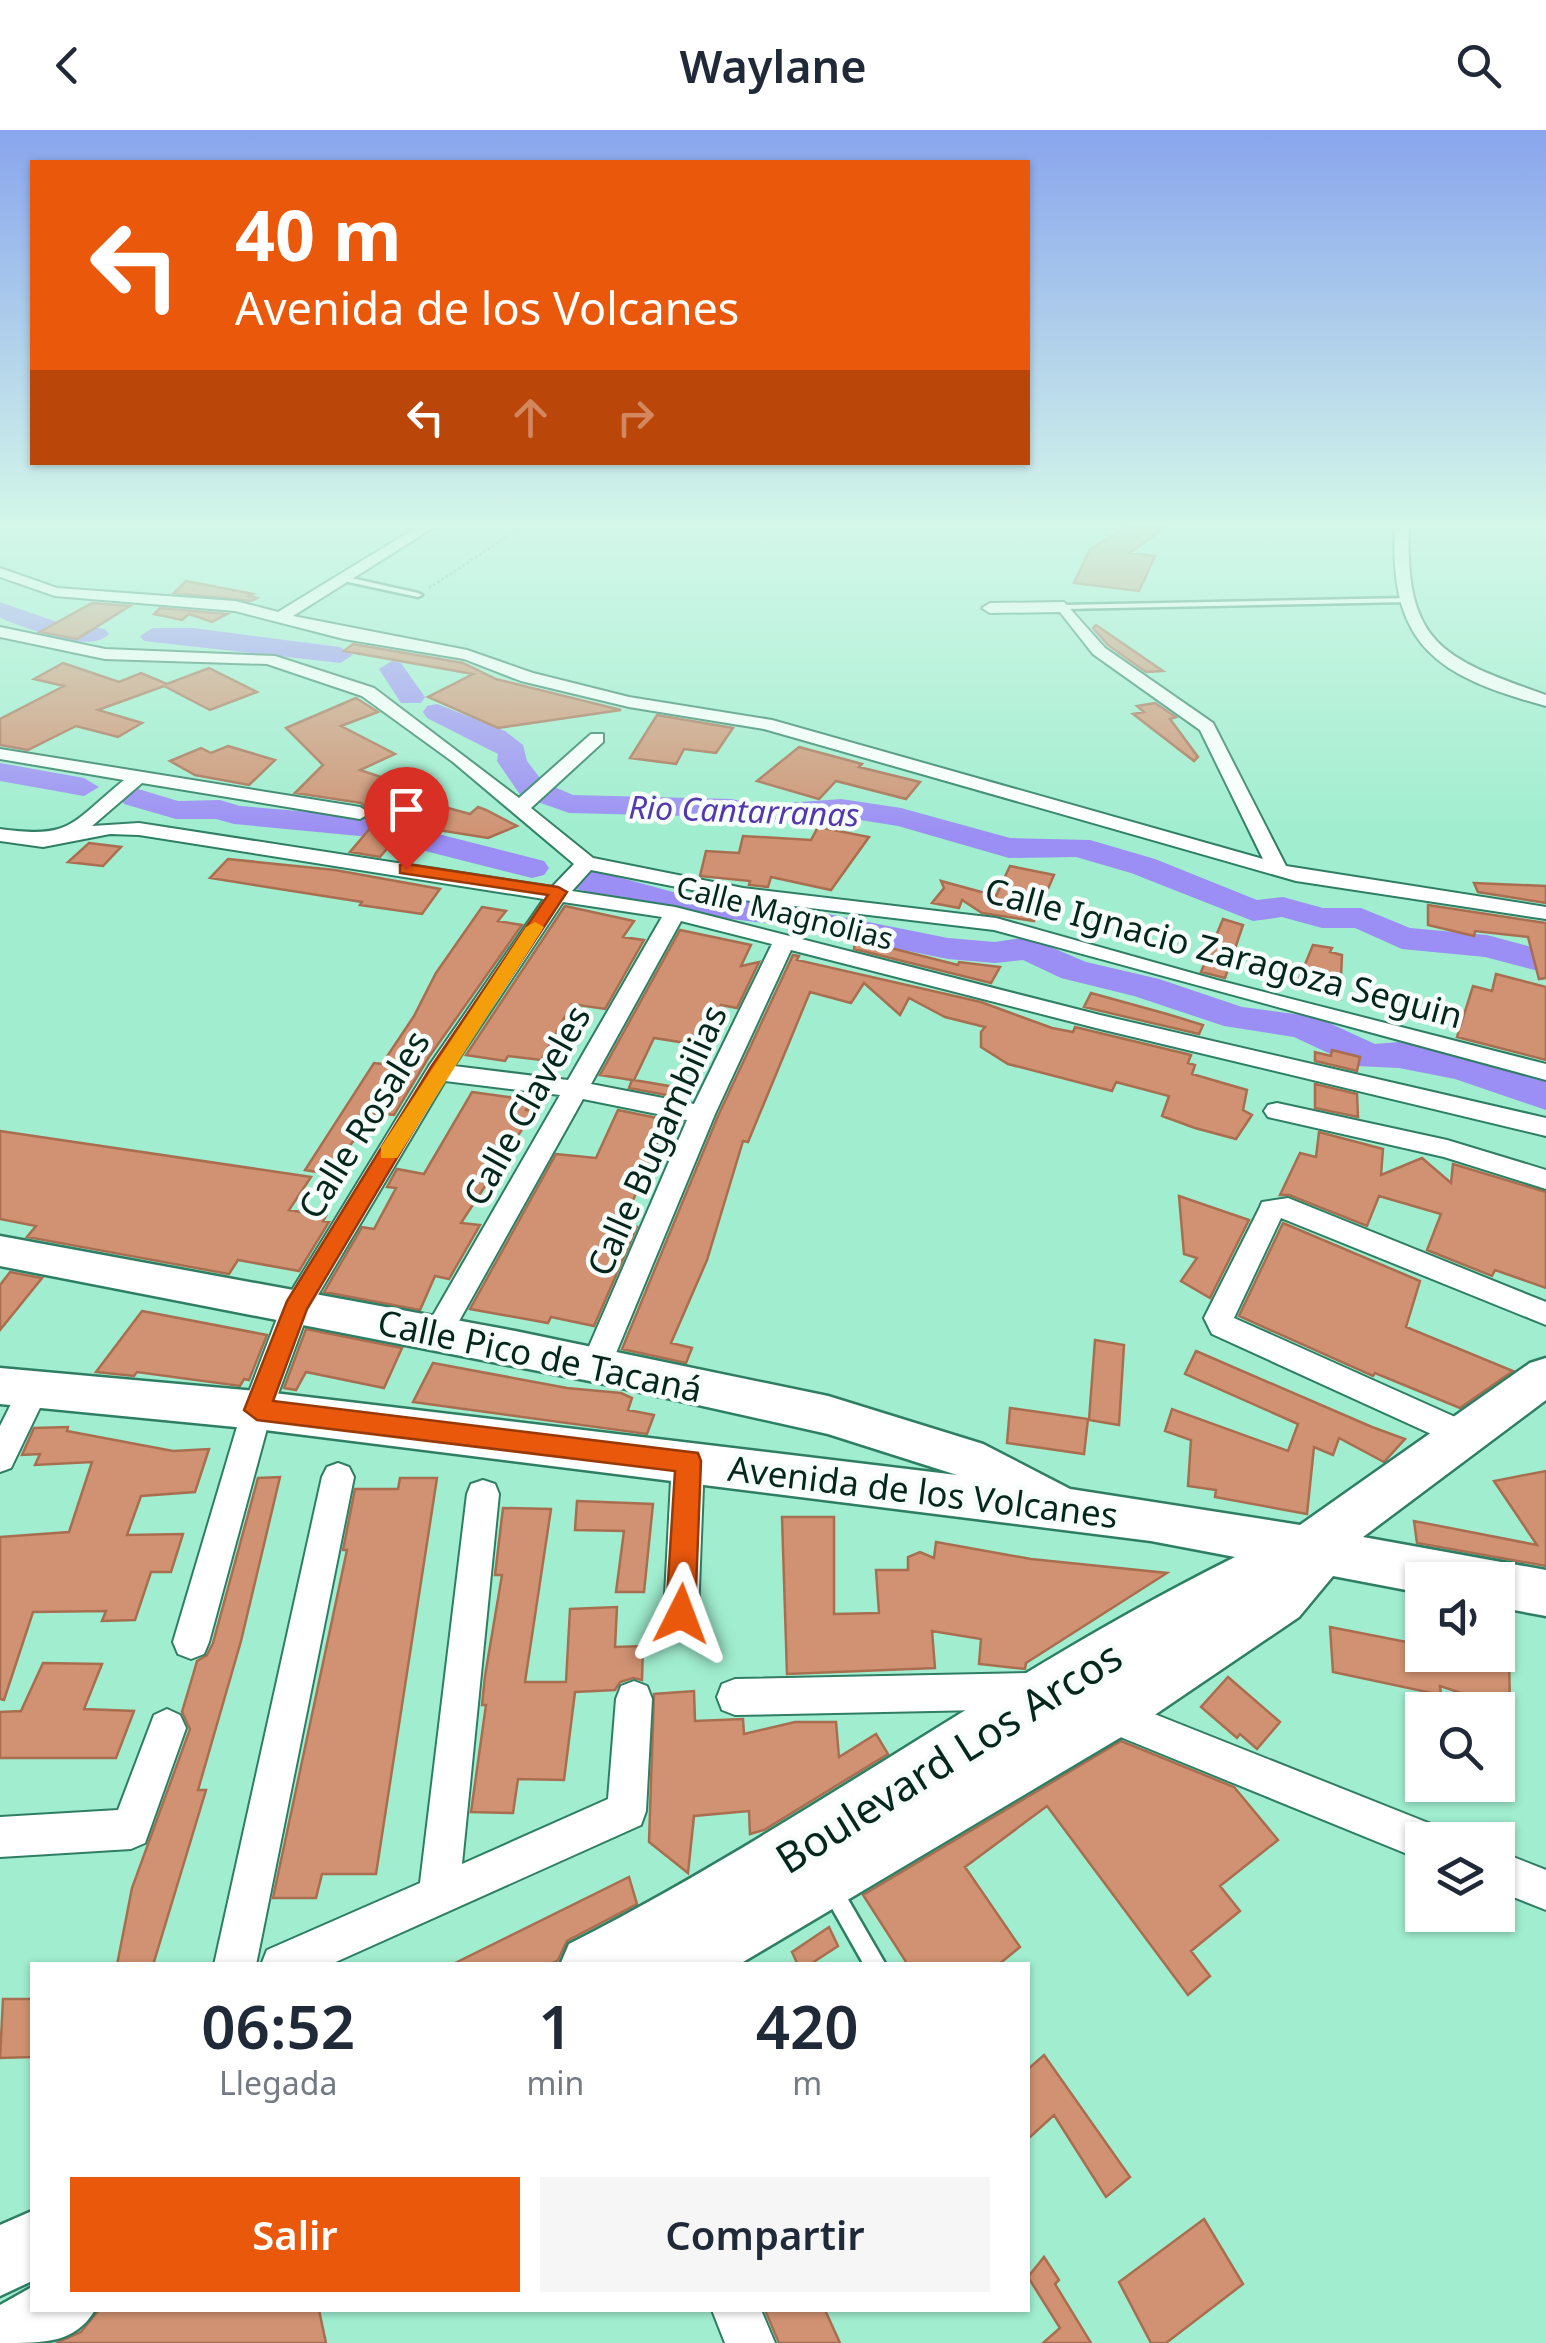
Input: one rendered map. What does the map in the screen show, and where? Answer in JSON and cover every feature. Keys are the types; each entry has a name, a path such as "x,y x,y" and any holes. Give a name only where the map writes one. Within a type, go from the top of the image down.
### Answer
{"street":[{"path":"337,629 467,655 624,708 766,724 1278,870 1394,893 1546,913"},
{"path":"1082,629 1100,651 1208,727 1278,870"},
{"path":"1422,629 1432,649 1546,701"},
{"path":"0,632 105,654 269,659 368,692 459,758 586,864"},
{"path":"0,641 28,637"},
{"path":"518,809 553,782 596,738"},
{"path":"0,754 136,778 257,793 360,813"},
{"path":"64,840 136,778"},
{"name":"Calle Magnolias","path":"0,834 64,840 110,828 139,829 558,892 675,914 783,944 1546,1127"},
{"name":"Calle Rosales","path":"191,1642 257,1410 295,1308 438,1072 558,892 586,864"},
{"name":"Calle Ignacio Zaragoza Seguin","path":"586,864 742,894 996,924 1209,985 1546,1072"},
{"name":"Calle Claveles","path":"439,1332 675,914"},
{"name":"Calle Bugambilias","path":"596,1365 702,1114 783,944"},
{"path":"438,1072 574,1089 702,1114"},
{"path":"1446,1150 1449,1106"},
{"path":"1277,1112 1446,1150 1546,1180"},
{"path":"1462,1434 1222,1326 1219,1318 1272,1209 1278,1206 1546,1314"},
{"name":"Calle Pico de Tacaná","path":"0,1252 439,1332 870,1425 1010,1475 1064,1510"},
{"path":"1318,1546 1462,1434 1546,1376"},
{"path":"0,1458 16,1388"},
{"name":"Avenida de los Volcanes","path":"16,1388 257,1410 688,1461 1318,1546 1405,1565"},
{"path":"681,1614 688,1461"},
{"path":"236,1962 338,1477"},
{"path":"440,1893 483,1494"},
{"name":"Boulevard Los Arcos","path":"596,1962 702,1908 1049,1691 1238,1580 1318,1546"},
{"name":"Boulevard Los Arcos","path":"686,1962 1109,1714 1281,1600 1318,1546"},
{"path":"1515,1587 1546,1593"},
{"path":"735,1698 1049,1691 1405,1833"},
{"path":"289,1962 627,1811 634,1699"},
{"path":"0,1837 131,1829 167,1728"},
{"path":"1515,1878 1546,1890"},
{"path":"0,2261 30,2246"},
{"path":"4,2343 57,2312"},
{"path":"737,2312 750,2343"}],"lane":[{"path":"826,1880 874,1962"}],"building":[{"path":"45,629 93,629 77,639 40,632"},
{"path":"1094,629 1102,629 1163,671 1146,672 1108,645"},
{"path":"353,644 463,663 496,679 621,710 498,728 428,697 473,674 344,651"},
{"path":"63,663 119,682 141,673 167,684 209,668 257,692 210,710 164,686 98,710 142,723 118,737 76,726 28,750 0,745 0,719 64,686 34,679"},
{"path":"356,698 378,712 341,726 395,754 360,770 426,792 419,800 470,814 478,807 517,826 488,838 407,825 380,857 350,852 378,819 371,818 375,814 361,803 295,793 323,765 286,728"},
{"path":"1155,703 1176,717 1170,719 1198,757 1194,761 1133,714 1144,712 1137,706"},
{"path":"657,715 733,728 716,753 684,749 676,764 630,758"},
{"path":"228,746 275,760 249,785 195,775 170,761 201,748 211,753"},
{"path":"799,747 920,782 906,799 836,781 819,799 757,781"},
{"path":"818,827 869,837 831,890 771,877 768,887 749,885 750,881 700,876 706,851 739,853 743,836 811,840"},
{"path":"89,843 121,847 103,866 68,862"},
{"path":"228,859 335,870 440,889 422,914 210,878"},
{"path":"1010,866 1054,875 1034,921 982,913 962,900 959,908 932,903 944,888 941,881 996,896"},
{"path":"1474,883 1546,886 1546,903 1478,892"},
{"path":"1428,905 1546,923 1546,978 1539,979 1528,937 1475,931 1474,936 1428,925"},
{"path":"565,906 634,921 623,937 644,940 605,1009 572,1004 541,1060 508,1056 505,1061 466,1055"},
{"path":"482,907 506,911 498,921 522,925 429,1057 394,1115 375,1113 328,1174 305,1170 374,1063 382,1064 414,1016 436,973"},
{"path":"1223,919 1243,925 1225,978 1201,972"},
{"path":"680,930 751,945 741,966 759,962 737,1008 721,1005 705,1046 654,1038 634,1080 681,1088 677,1097 629,1088 632,1080 600,1075"},
{"path":"855,939 958,965 959,962 1000,967 991,983 854,949"},
{"path":"1313,945 1332,948 1330,952 1342,955 1340,999 1297,984"},
{"path":"793,955 799,956 797,960 981,1002 1052,1028 1073,1032 1075,1027 1191,1055 1188,1063 1195,1065 1192,1074 1247,1090 1243,1110 1252,1115 1236,1139 1195,1128 1162,1116 1169,1096 1116,1082 1112,1091 1008,1064 981,1047 985,1027 945,1017 909,998 900,1015 864,983 851,1003 810,992 748,1142 743,1141 707,1260 671,1343 692,1348 686,1363 622,1349 718,1116"},
{"path":"1496,974 1546,987 1546,1060 1457,1037 1473,986 1492,991"},
{"path":"1091,993 1203,1025 1199,1034 1084,1007"},
{"path":"1332,1050 1360,1057 1357,1071 1315,1061 1315,1052 1331,1056"},
{"path":"1315,1084 1357,1094 1358,1117 1315,1108"},
{"path":"472,1092 531,1100 526,1110 534,1111 461,1223 480,1225 449,1279 435,1276 420,1310 324,1292 362,1227 374,1229 396,1188 387,1187 397,1169 424,1174"},
{"path":"618,1110 667,1120 623,1224 637,1227 594,1326 551,1317 548,1323 470,1309 556,1154 596,1158"},
{"path":"0,1131 311,1177 289,1210 326,1216 323,1221 329,1222 299,1271 238,1260 229,1274 27,1237 36,1226 0,1219"},
{"path":"1319,1132 1383,1149 1381,1175 1422,1158 1451,1183 1453,1164 1546,1192 1546,1288 1495,1270 1492,1276 1427,1250 1441,1214 1379,1196 1367,1226 1289,1195 1280,1195 1300,1153 1316,1157"},
{"path":"1179,1196 1249,1220 1210,1298 1181,1281 1197,1258 1184,1254"},
{"path":"1283,1223 1420,1281 1406,1327 1513,1371 1460,1408 1375,1373 1373,1376 1239,1316"},
{"path":"10,1272 42,1278 0,1330 0,1285"},
{"path":"142,1311 267,1335 249,1380 244,1379 240,1386 137,1372 134,1376 96,1372"},
{"path":"306,1329 402,1348 384,1388 306,1372 296,1390 284,1388"},
{"path":"1095,1340 1124,1345 1119,1425 1089,1420"},
{"path":"1196,1351 1405,1439 1384,1462 1339,1438 1333,1455 1314,1447 1307,1514 1215,1497 1216,1490 1188,1486 1191,1440 1165,1431 1172,1409 1288,1451 1298,1424 1185,1374"},
{"path":"433,1363 567,1388 621,1393 632,1398 628,1410 654,1415 647,1434 413,1402"},
{"path":"1010,1408 1088,1419 1084,1454 1007,1443"},
{"path":"68,1427 67,1431 173,1451 209,1449 195,1492 141,1496 127,1535 183,1534 171,1572 151,1572 135,1620 102,1621 106,1611 33,1612 4,1700 0,1699 0,1537 69,1532 92,1462 35,1465 40,1454 22,1455 34,1428"},
{"path":"1546,1471 1546,1566 1417,1543 1414,1521 1537,1545 1494,1481"},
{"path":"280,1477 241,1641 198,1790 206,1790 154,1962 118,1962 132,1888 190,1729 182,1712 197,1661 207,1655 213,1643 258,1478"},
{"path":"400,1478 437,1478 376,1874 322,1874 316,1898 273,1898 347,1550 343,1550 355,1489 398,1489"},
{"path":"577,1501 653,1504 644,1592 616,1592 624,1531 575,1530"},
{"path":"503,1508 551,1509 525,1682 566,1682 570,1609 617,1607 615,1647 643,1646 642,1680 620,1682 615,1690 575,1692 564,1780 518,1779 513,1813 471,1812 486,1705 482,1705 485,1676 502,1575 495,1575"},
{"path":"782,1517 834,1517 834,1614 879,1613 876,1570 908,1570 908,1557 920,1552 934,1558 936,1542 1031,1559 1167,1573 1026,1663 1025,1669 979,1664 981,1639 932,1631 935,1668 787,1674"},
{"path":"1330,1627 1405,1642 1405,1672 1509,1672 1510,1692 1458,1692 1440,1686 1441,1692 1427,1692 1333,1672"},
{"path":"43,1663 102,1664 84,1709 134,1711 116,1758 0,1758 0,1712 21,1711"},
{"path":"1228,1677 1280,1722 1257,1749 1240,1734 1237,1738 1201,1707"},
{"path":"694,1691 695,1721 743,1719 744,1734 795,1722 836,1722 839,1757 876,1734 888,1754 764,1830 750,1834 749,1811 694,1816 688,1873 649,1842 654,1694"},
{"path":"1121,1741 1234,1787 1278,1840 1220,1886 1240,1911 1191,1951 1210,1976 1188,1995 1047,1806 965,1867 1020,1947 1002,1962 906,1962 863,1895"},
{"path":"629,1877 637,1904 567,1941 554,1962 457,1962"},
{"path":"829,1927 838,1946 814,1962 797,1962 792,1952"},
{"path":"3,1999 30,1999 30,2057 0,2058"},
{"path":"1044,2055 1130,2177 1106,2197 1054,2115 1030,2137 1030,2067"},
{"path":"1204,2219 1243,2284 1166,2343 1151,2343 1119,2282"},
{"path":"1044,2257 1059,2280 1055,2284 1091,2343 1043,2343 1060,2328 1030,2274"},
{"path":"97,2312 319,2312 326,2343 56,2343 81,2332"},
{"path":"766,2312 826,2312 840,2343 779,2343"}],"waterway":[{"name":"Rio Cantarranas","path":"55,629 96,634"},
{"name":"Rio Cantarranas","path":"153,636 193,636 340,655"},
{"name":"Rio Cantarranas","path":"392,669 411,697"},
{"name":"Rio Cantarranas","path":"437,712 495,737 513,751 512,761 532,789 569,804 731,808 762,814 841,808 901,817 1009,848 1078,847 1143,866 1253,911 1283,907 1322,918 1361,918 1402,938 1487,946 1546,962"},
{"name":"Rio Cantarranas","path":"0,772 84,787"},
{"name":"Rio Cantarranas","path":"135,797 176,810 220,809 234,815 371,827 532,868"},
{"name":"Rio Cantarranas","path":"584,881 607,883 673,902 773,914 829,928 948,948 980,952 1027,948 1074,970 1146,987 1237,1018 1302,1026 1370,1057 1399,1055 1462,1068 1546,1096"}],"slow traffic":[{"path":"389,1152 535,927"}],"route":[{"path":"406,869 558,892 438,1072 295,1308 257,1410 688,1461 681,1614"}]}
